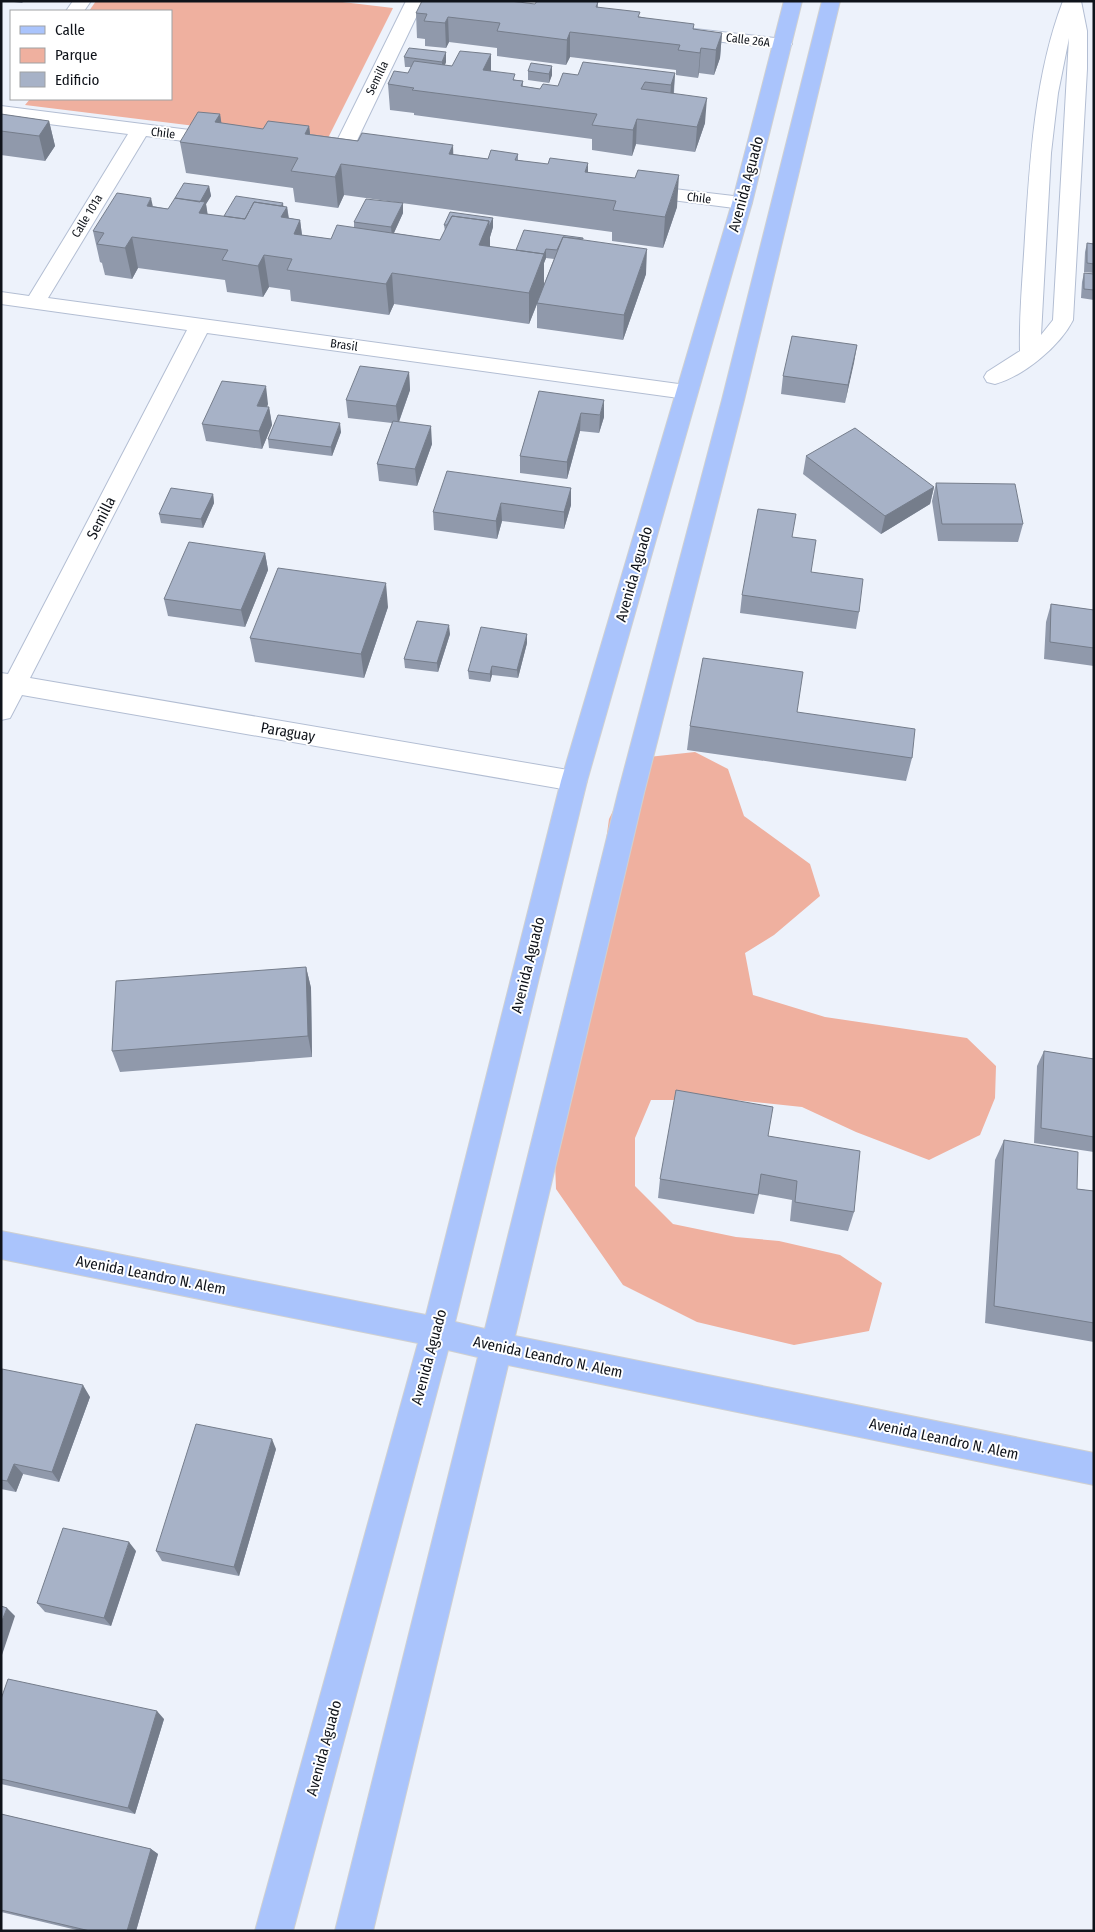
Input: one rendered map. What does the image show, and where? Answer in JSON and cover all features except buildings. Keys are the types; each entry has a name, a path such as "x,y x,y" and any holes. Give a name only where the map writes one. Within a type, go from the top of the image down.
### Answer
{"main road":[{"name":"Avenida Aguado","path":"274,1931 436,1332 574,781 742,203 793,1"},
{"path":"354,1931 628,802 733,400 821,50 831,1"},
{"name":"Avenida Leandro N. Alem","path":"1,1245 436,1332 495,1347 1094,1469"}],"street":[{"path":"415,1 475,8"},
{"name":"Semilla","path":"340,154 415,1"},
{"path":"1031,352 1030,327 1038,189 1053,66 1071,1"},
{"path":"995,377 1053,336 1062,320 1078,69 1078,31 1071,1"},
{"name":"Calle 26A","path":"674,31 783,44"},
{"name":"Chile","path":"7,108 140,130 235,142"},
{"name":"Calle 101a","path":"35,303 140,130"},
{"path":"321,152 360,157"},
{"name":"Chile","path":"625,189 742,203"},
{"name":"Brasil","path":"1,298 686,392"},
{"name":"Semilla","path":"1,711 8,683 200,326"},
{"name":"Paraguay","path":"8,683 574,781"}],"green space":[{"path":"96,1 334,1 393,8 326,142 25,105 29,100 172,100 172,10 90,10"},
{"path":"695,752 728,769 744,816 810,864 820,896 774,935 745,953 753,995 825,1017 967,1038 996,1066 995,1098 980,1135 929,1160 856,1132 802,1107 735,1100 651,1100 635,1138 635,1186 673,1224 736,1237 779,1241 840,1255 882,1283 869,1331 794,1345 697,1322 623,1285 556,1189 552,1082 601,877 609,819 639,758"}]}
